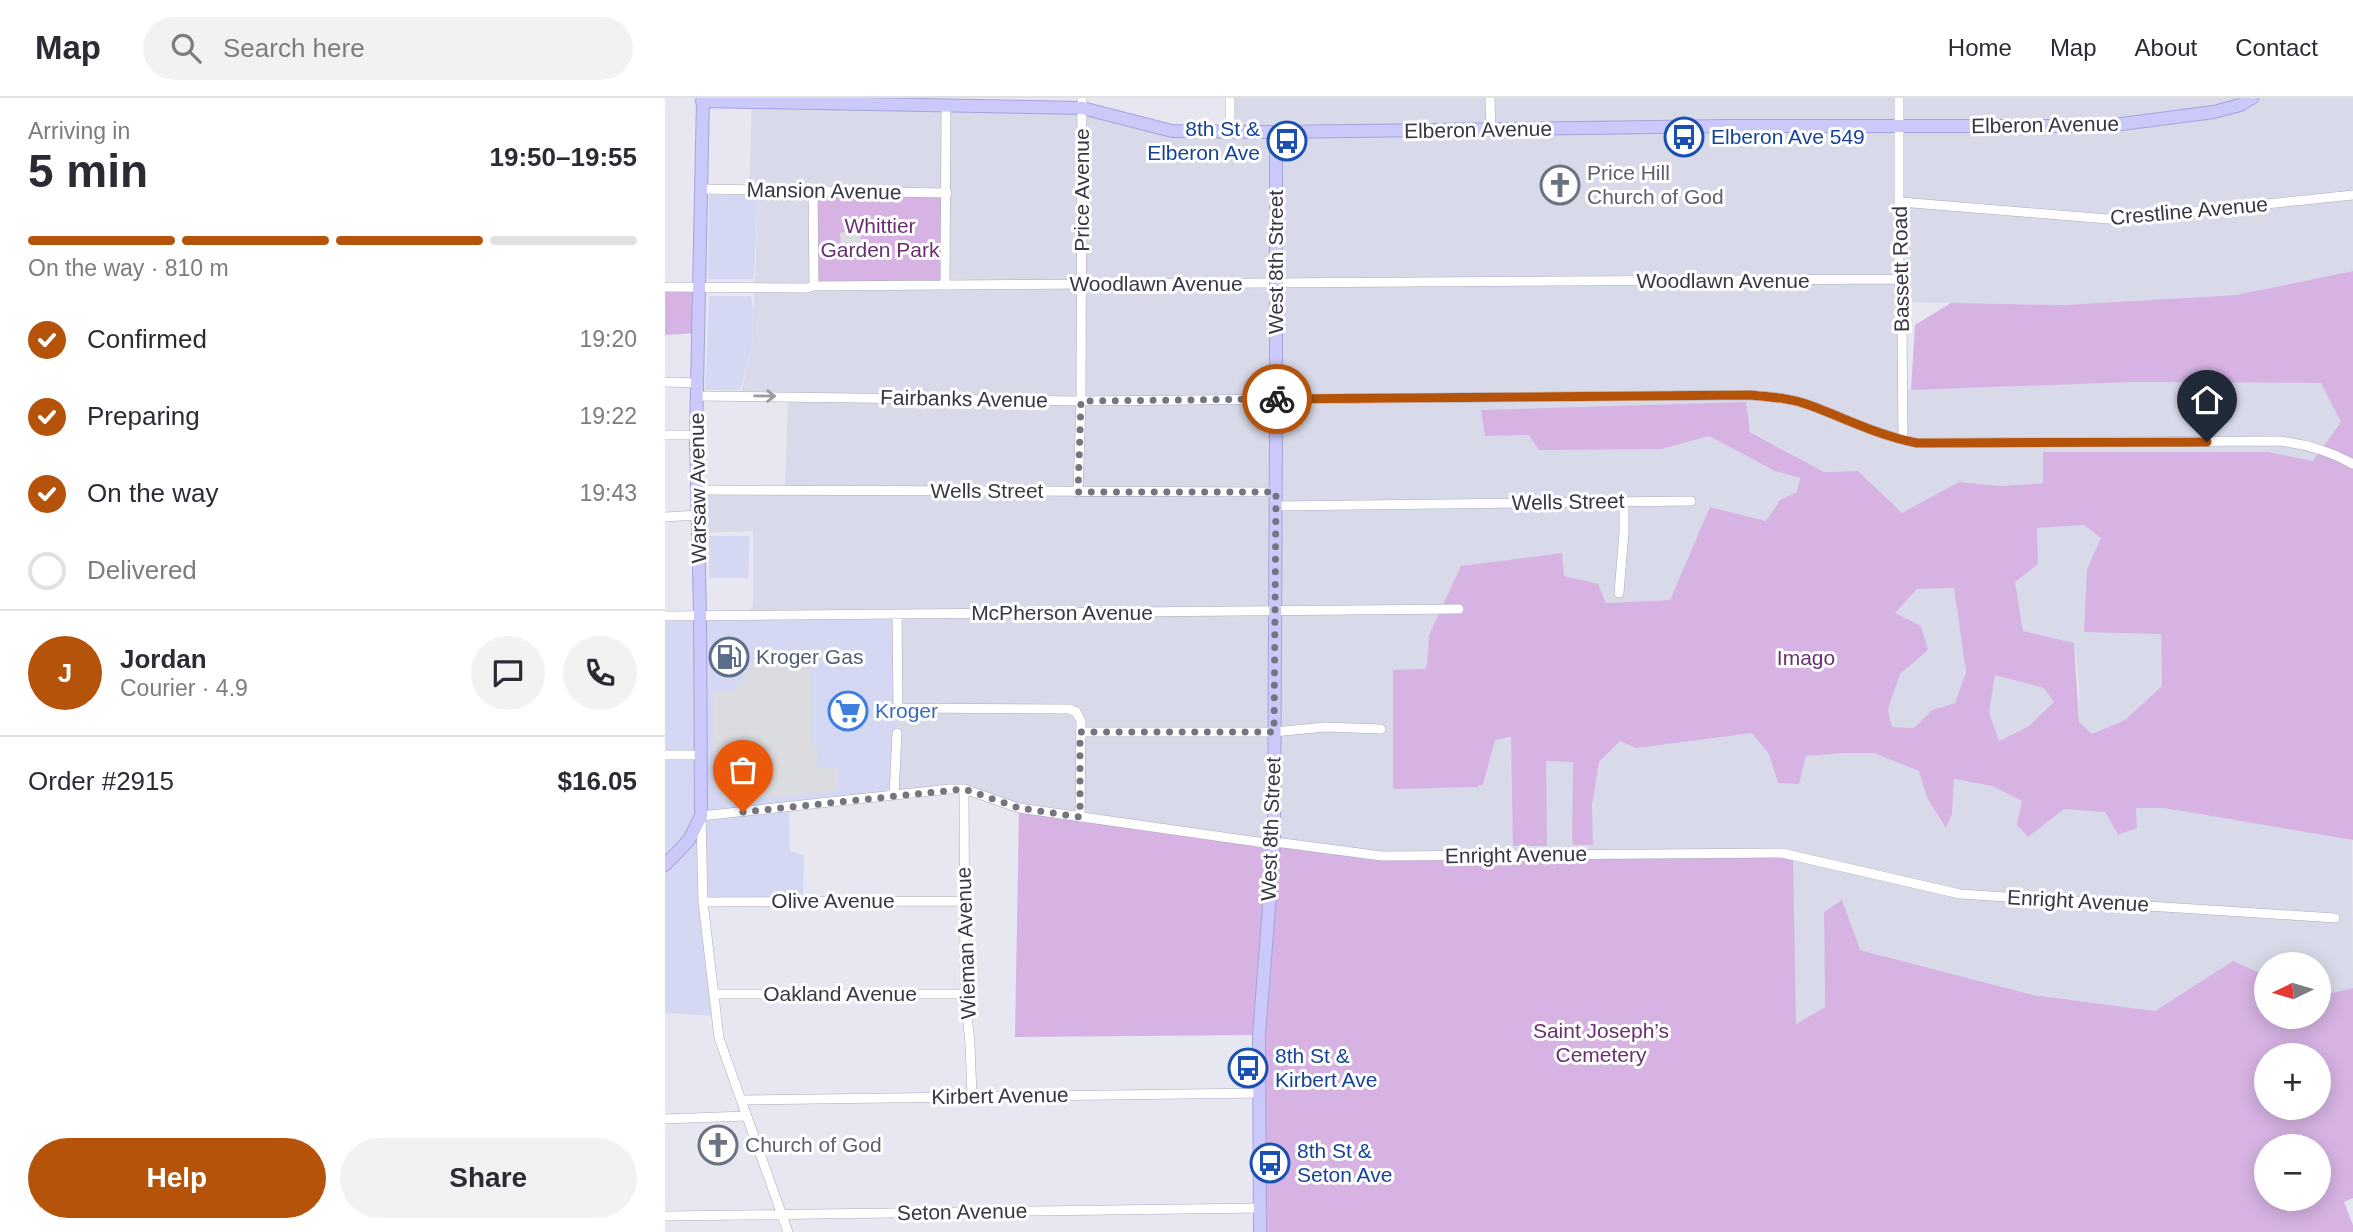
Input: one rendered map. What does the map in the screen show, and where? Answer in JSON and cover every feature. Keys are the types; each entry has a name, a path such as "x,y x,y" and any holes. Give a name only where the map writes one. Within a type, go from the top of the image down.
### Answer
{"street":[{"path":"1230,98 1230,132"},
{"path":"1490,98 1491,130"},
{"name":"Bassett Road","path":"1899,98 1899,279 1903,440"},
{"name":"Elberon Avenue","path":"703,100 946,106 1082,103 1172,131 1276,132 2115,125 2214,112 2240,105 2252,98"},
{"name":"Warsaw Avenue","path":"701,816 696,435 703,100"},
{"name":"Price Avenue","path":"1078,492 1082,103"},
{"path":"945,285 946,106"},
{"name":"West 8th Street","path":"1260,1232 1259,1035 1273,843 1276,132"},
{"name":"Mansion Avenue","path":"701,189 947,193"},
{"path":"813,191 814,286"},
{"name":"Crestline Avenue","path":"1900,201 2121,219 2353,195"},
{"name":"Woodlawn Avenue","path":"665,287 754,289 814,286 1899,279"},
{"name":"Fairbanks Avenue","path":"665,382 697,389 1081,401 1751,395 1807,404 1903,440 1934,444 2279,441 2308,446 2353,464"},
{"path":"665,435 696,435"},
{"name":"Wells Street","path":"698,490 1276,492"},
{"path":"1619,593 1624,532 1623,500"},
{"name":"Wells Street","path":"1276,506 1691,501"},
{"path":"665,517 699,515"},
{"name":"McPherson Avenue","path":"665,616 1459,609"},
{"path":"897,614 898,708 1069,709 1079,716 1080,817"},
{"path":"1080,732 1274,732 1325,727 1381,729"},
{"path":"894,795 897,733"},
{"path":"665,755 701,755"},
{"name":"Enright Avenue","path":"701,816 964,789 1019,808 1382,856 1782,853 1960,894 2335,918"},
{"name":"Wieman Avenue","path":"964,789 965,994 972,1096"},
{"path":"665,865 689,840 701,816"},
{"path":"701,816 703,902 719,1038 788,1232"},
{"name":"Olive Avenue","path":"703,902 964,901"},
{"name":"Oakland Avenue","path":"714,994 965,994"},
{"name":"Kirbert Avenue","path":"741,1100 1260,1093"},
{"path":"665,1119 747,1116"},
{"name":"Seton Avenue","path":"665,1216 1260,1208"}],"shaded area":[{"path":"1230,98 2353,98 2353,271 2236,295 2064,305 1901,302 1902,390 2135,382 2321,383 2342,422 2313,461 2268,452 2043,453 2043,483 2000,486 1959,482 1902,514 1858,471 1824,472 1750,431 1530,435 1662,449 1709,436 1775,471 1800,477 1797,492 1780,500 1766,521 1710,507 1670,600 1606,603 1598,584 1564,576 1561,553 1429,635 1427,665 1397,724 1393,786 1483,785 1495,740 1529,735 1580,762 1588,837 1599,762 1620,740 1717,737 1753,733 1770,754 1806,756 1868,750 1920,771 1927,798 1946,828 1952,814 1954,779 1992,786 2022,801 2064,809 2105,812 2118,835 2137,828 2135,808 2164,808 2352,839 2353,988 2331,993 2331,952 2254,952 2254,971 2233,962 2155,1011 2033,995 1859,950 1842,901 1824,913 1825,1008 1795,1024 1793,854 1382,856 1019,808 964,789 894,795 898,708 749,615 753,603 753,531 699,533 698,490 785,490 788,397 740,396 752,347 757,228 758,195 756,190 749,190 752,102 1082,108 1172,131 1230,132"},
{"path":"709,195 758,195 754,279 708,279"},
{"path":"860,230 863,257 842,259 840,233"},
{"path":"709,296 751,296 752,347 740,390 705,390"},
{"path":"2084,524 2102,538 2087,569 2161,633 2162,686 2125,720 2092,734 2079,722 2079,684 2074,643 2023,631 2015,582 2037,564 2037,528"},
{"path":"709,536 750,536 748,578 709,578"},
{"path":"1954,588 1966,672 1955,703 1932,710 1914,728 1892,727 1888,709 1900,674 1928,650 1895,613 1917,589"},
{"path":"897,614 898,708 894,795 789,807 790,851 804,855 803,901 703,902 716,1016 665,1013 665,616"},
{"path":"755,658 808,659 811,676 811,745 817,746 817,767 837,768 837,791 722,802 720,793 714,792 714,691 735,692"},
{"path":"1995,674 2044,688 2055,702 2029,726 1999,741 1989,712"}],"green space":[{"name":"Whittier Garden Park","path":"813,191 947,193 945,285 814,286"},
{"name":"Imago","path":"2353,271 2353,840 2164,808 2136,808 2137,828 2118,835 2105,812 2064,809 2028,837 2017,825 2022,801 1992,786 1954,779 1952,814 1946,828 1927,798 1919,771 1874,753 1806,756 1799,784 1778,783 1769,754 1752,733 1636,748 1620,741 1599,762 1592,806 1593,845 1573,845 1573,762 1546,761 1547,846 1513,846 1511,737 1495,740 1483,785 1394,789 1393,670 1425,669 1429,635 1461,566 1562,553 1564,576 1598,584 1606,603 1670,600 1710,507 1766,521 1780,500 1797,492 1800,478 1775,471 1709,436 1662,449 1539,450 1529,435 1485,436 1481,410 1746,402 1750,432 1824,472 1858,471 1902,513 1959,482 2000,486 2043,483 2043,452 2268,452 2313,461 2341,422 2321,383 2135,382 1911,390 1915,325 1951,303 2064,305 2236,295","holes":["2084,525 2101,538 2087,569 2084,632 2161,634 2162,686 2125,720 2092,734 2079,722 2074,643 2023,631 2015,582 2038,564 2037,528","1954,588 1966,672 1955,703 1932,710 1914,728 1892,727 1888,709 1900,674 1928,650 1921,626 1895,613 1917,589","1995,675 2044,688 2054,702 2029,726 1999,741 1989,712"]},
{"path":"665,287 699,287 698,333 665,335"},
{"name":"Saint Joseph’s Cemetery","path":"1019,808 1364,855 1793,854 1796,1024 1825,1007 1824,912 1842,900 1860,950 2033,995 2155,1011 2233,961 2254,971 2254,1029 2331,1029 2331,993 2353,988 2353,1198 2344,1202 2353,1232 1260,1232 1259,1035 1015,1037"}],"way so far":[{"path":"743,812 964,789 1019,808 1080,817 1080,732 1274,732 1276,492 1078,492 1081,401 1277,399"}],"place":[{"name":"Elberon Ave 549","path":"1684,137"},
{"name":"8th St & Elberon Ave","path":"1287,141"},
{"name":"Price Hill Church of God","path":"1560,185"},
{"name":"Kroger Gas","path":"729,657"},
{"name":"Kroger","path":"848,711"},
{"name":"8th St & Kirbert Ave","path":"1248,1068"},
{"name":"Church of God","path":"718,1145"},
{"name":"8th St & Seton Ave","path":"1270,1163"}],"route":[{"path":"1277,399 1751,395 1807,404 1880,433 1917,443 2207,442"}]}
